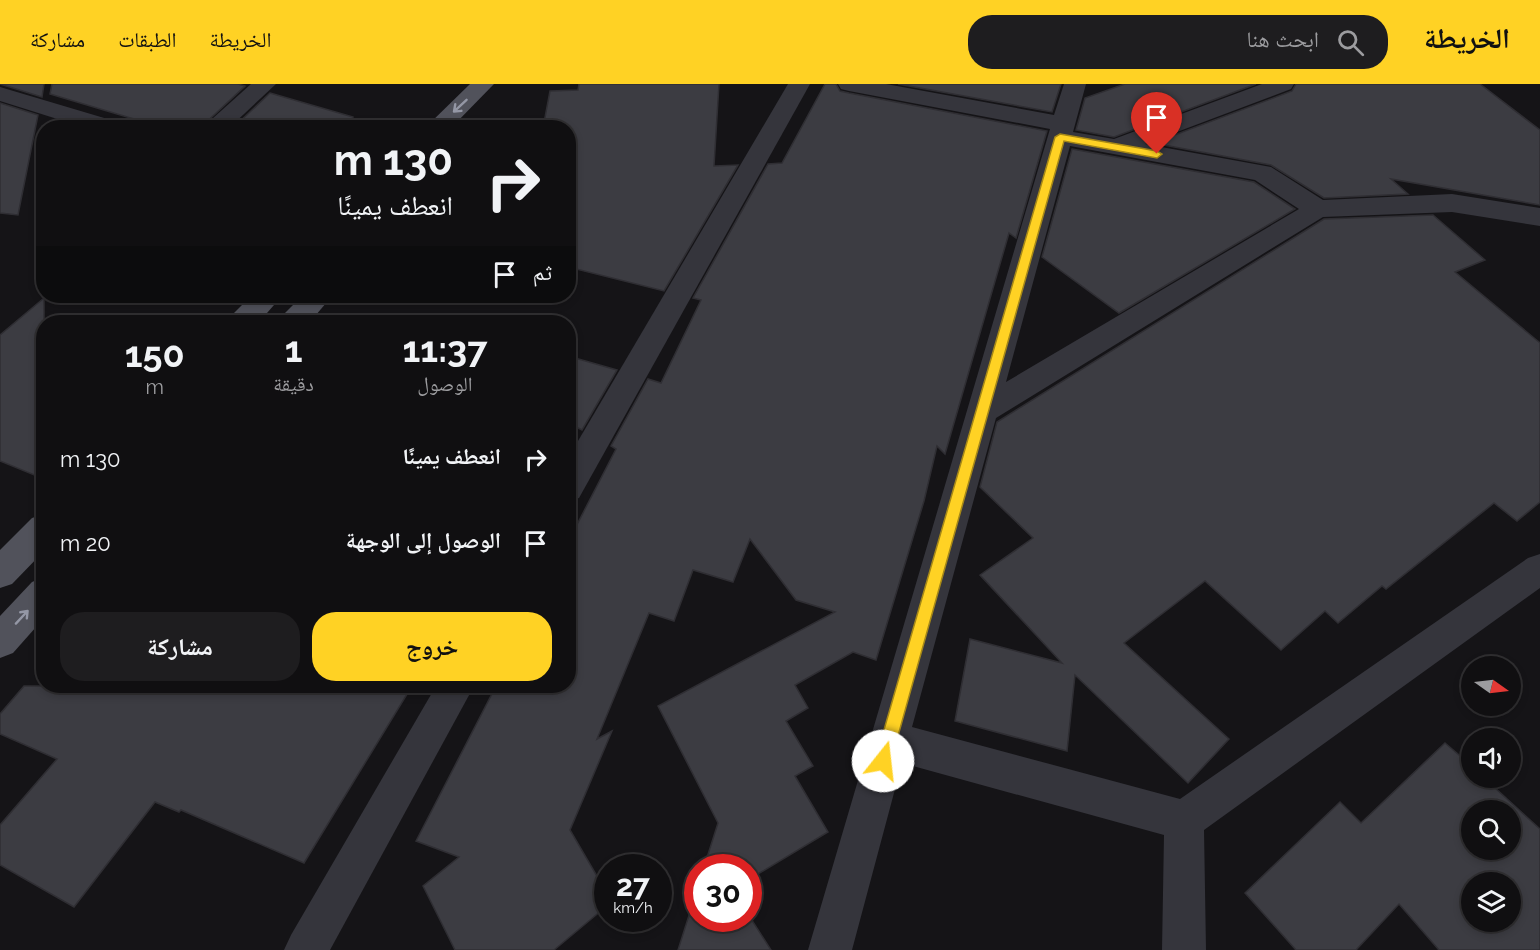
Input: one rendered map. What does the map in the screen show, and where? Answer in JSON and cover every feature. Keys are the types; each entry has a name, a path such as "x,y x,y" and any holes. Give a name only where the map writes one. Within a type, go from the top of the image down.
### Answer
{"main road":[{"path":"445,120 483,84"},
{"path":"476,120 507,84"},
{"path":"249,315 261,303"},
{"path":"300,315 311,303"},
{"path":"0,573 36,536"},
{"path":"0,641 36,602"}],"street":[{"path":"223,120 265,84"},
{"path":"576,474 799,84"},
{"path":"849,84 1062,131 1115,147 1262,173 1318,209"},
{"path":"830,950 1075,84"},
{"path":"1115,147 1283,84"},
{"path":"0,94 86,120"},
{"path":"982,411 1318,209 1452,203 1540,218"},
{"path":"1184,820 1540,569"},
{"path":"306,950 452,693"},
{"path":"888,740 1184,820"},
{"path":"1184,820 1184,950"}],"building":[{"path":"0,84 44,84 42,97"},
{"path":"52,84 238,84 245,86 209,120 137,120 50,94"},
{"path":"579,84 719,84 714,166 738,165 664,291 576,269 576,120 545,120 550,91 578,90"},
{"path":"825,84 836,84 840,91 849,93 1047,131 1016,238 1009,233 945,454 937,446 924,501 876,660 853,652 795,685 808,708 786,721 813,766 795,776 828,832 762,872 762,854 708,854 718,823 658,706 835,612 796,600 750,539 733,582 693,570 674,621 649,613 597,739 612,731 570,830 594,871 594,917 554,950 455,950 423,886 459,857 416,841 492,693 576,693 576,526 616,449 611,446 648,379 661,383 701,300 693,298 768,164 782,163"},
{"path":"898,84 1061,84 1052,112"},
{"path":"1125,84 1256,84 1114,137 1076,130 1085,98"},
{"path":"1296,84 1480,84 1540,130 1540,205 1391,179 1408,194 1324,198 1271,165 1153,143 1292,91"},
{"path":"270,93 353,117 352,120 241,120"},
{"path":"0,103 38,115 18,215 0,213"},
{"path":"1072,149 1254,182 1295,209 1119,313 1042,257"},
{"path":"1433,215 1485,260 1455,272 1540,343 1540,502 1517,521 1494,503 1386,589 1382,586 1338,623 1325,611 1281,650 1205,581 1124,643 1229,739 1188,783 1075,675 1067,751 955,721 970,639 1062,663 980,575 1033,538 980,487 997,422 1324,219"},
{"path":"38,303 44,303 44,315 36,315 36,476 0,461 0,335"},
{"path":"576,358 617,370 582,430 576,427"},
{"path":"24,686 36,686 36,693 408,693 304,863 181,810 179,812 155,802 74,907 0,865 0,825 57,759 0,734 0,714"},
{"path":"1445,743 1461,757 1461,788 1495,788 1508,800 1461,800 1461,860 1521,860 1521,812 1540,829 1540,950 1439,950 1399,904 1356,950 1296,950 1245,893 1340,802 1361,823"},
{"path":"684,931 760,932 771,950 678,950"}],"route":[{"path":"883,761 1060,137 1157,154"}]}
